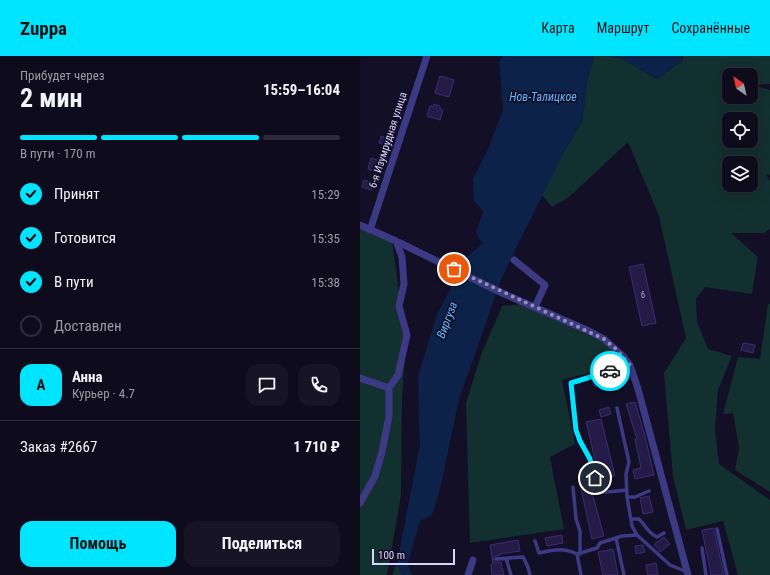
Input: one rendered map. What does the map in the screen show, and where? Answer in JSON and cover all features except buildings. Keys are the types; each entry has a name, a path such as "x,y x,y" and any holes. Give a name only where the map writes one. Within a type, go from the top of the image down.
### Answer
{"street":[{"name":"6-я Изумрудная улица","path":"370,230 427,56"},
{"path":"360,225 502,293 604,339 616,349 630,365 638,389 687,573"},
{"path":"360,503 375,476 382,452 389,416 389,388 398,374 407,335 399,306 404,284 402,257 396,241"},
{"path":"514,260 546,285 535,307"},
{"path":"360,378 389,388"},
{"path":"468,575 473,560"}],"lane":[{"path":"595,478 590,459 576,430 571,383 630,365"},
{"path":"616,408 629,462 626,474 627,497 632,526 637,535 670,565 687,573"},
{"path":"573,487 576,519 580,530 578,554 581,575"},
{"path":"596,493 627,490"},
{"path":"627,497 649,492"},
{"path":"631,519 639,519 649,533 657,538 664,533"},
{"path":"717,529 727,575"},
{"path":"535,541 539,553 555,550 566,550 578,554 597,548 600,542 637,535"},
{"path":"616,538 624,575"},
{"path":"702,548 706,575"},
{"path":"496,559 523,557 530,575"},
{"path":"506,558 511,575"}],"green space":[{"path":"594,56 607,56 623,59 657,79 682,61 683,56 770,56 770,84 758,85 758,68 722,68 722,104 758,104 758,86 770,90 770,175 766,174 770,181 770,229 764,233 731,233 758,257 752,294 705,287 696,299 697,322 708,349 732,356 718,390 715,429 719,464 770,500 770,575 738,575 723,521 686,530 673,476 664,373 686,338 659,216 628,142 569,197 552,207 542,195 563,153 582,122 588,76"},
{"path":"360,226 392,241 406,343 402,398 401,495 387,575 360,575"},
{"path":"523,304 607,344 624,363 562,380 575,444 550,457 564,529 470,543 466,403 481,355 502,306"},
{"path":"768,304 770,304 770,492 735,470 739,448 733,413 723,414 738,357 760,359"},
{"path":"397,563 406,564 407,575 392,575"}],"water":[{"name":"Нов-Талицкое","path":"503,56 594,56 588,76 582,122 563,153 503,275 459,399 441,485 432,515 420,521 406,564 397,563 420,445 418,377 437,314 468,256 483,243 476,232 483,212 474,201 473,179 489,147 503,109 499,61"},
{"path":"607,56 681,56 682,61 657,79 623,59"}],"waterway":[{"name":"Виргуза","path":"406,551 402,564 407,575"}],"way so far":[{"path":"454,269 502,293 604,339 616,349 630,365 610,371"}],"route":[{"path":"595,478 590,459 576,430 571,383 610,371"}]}
